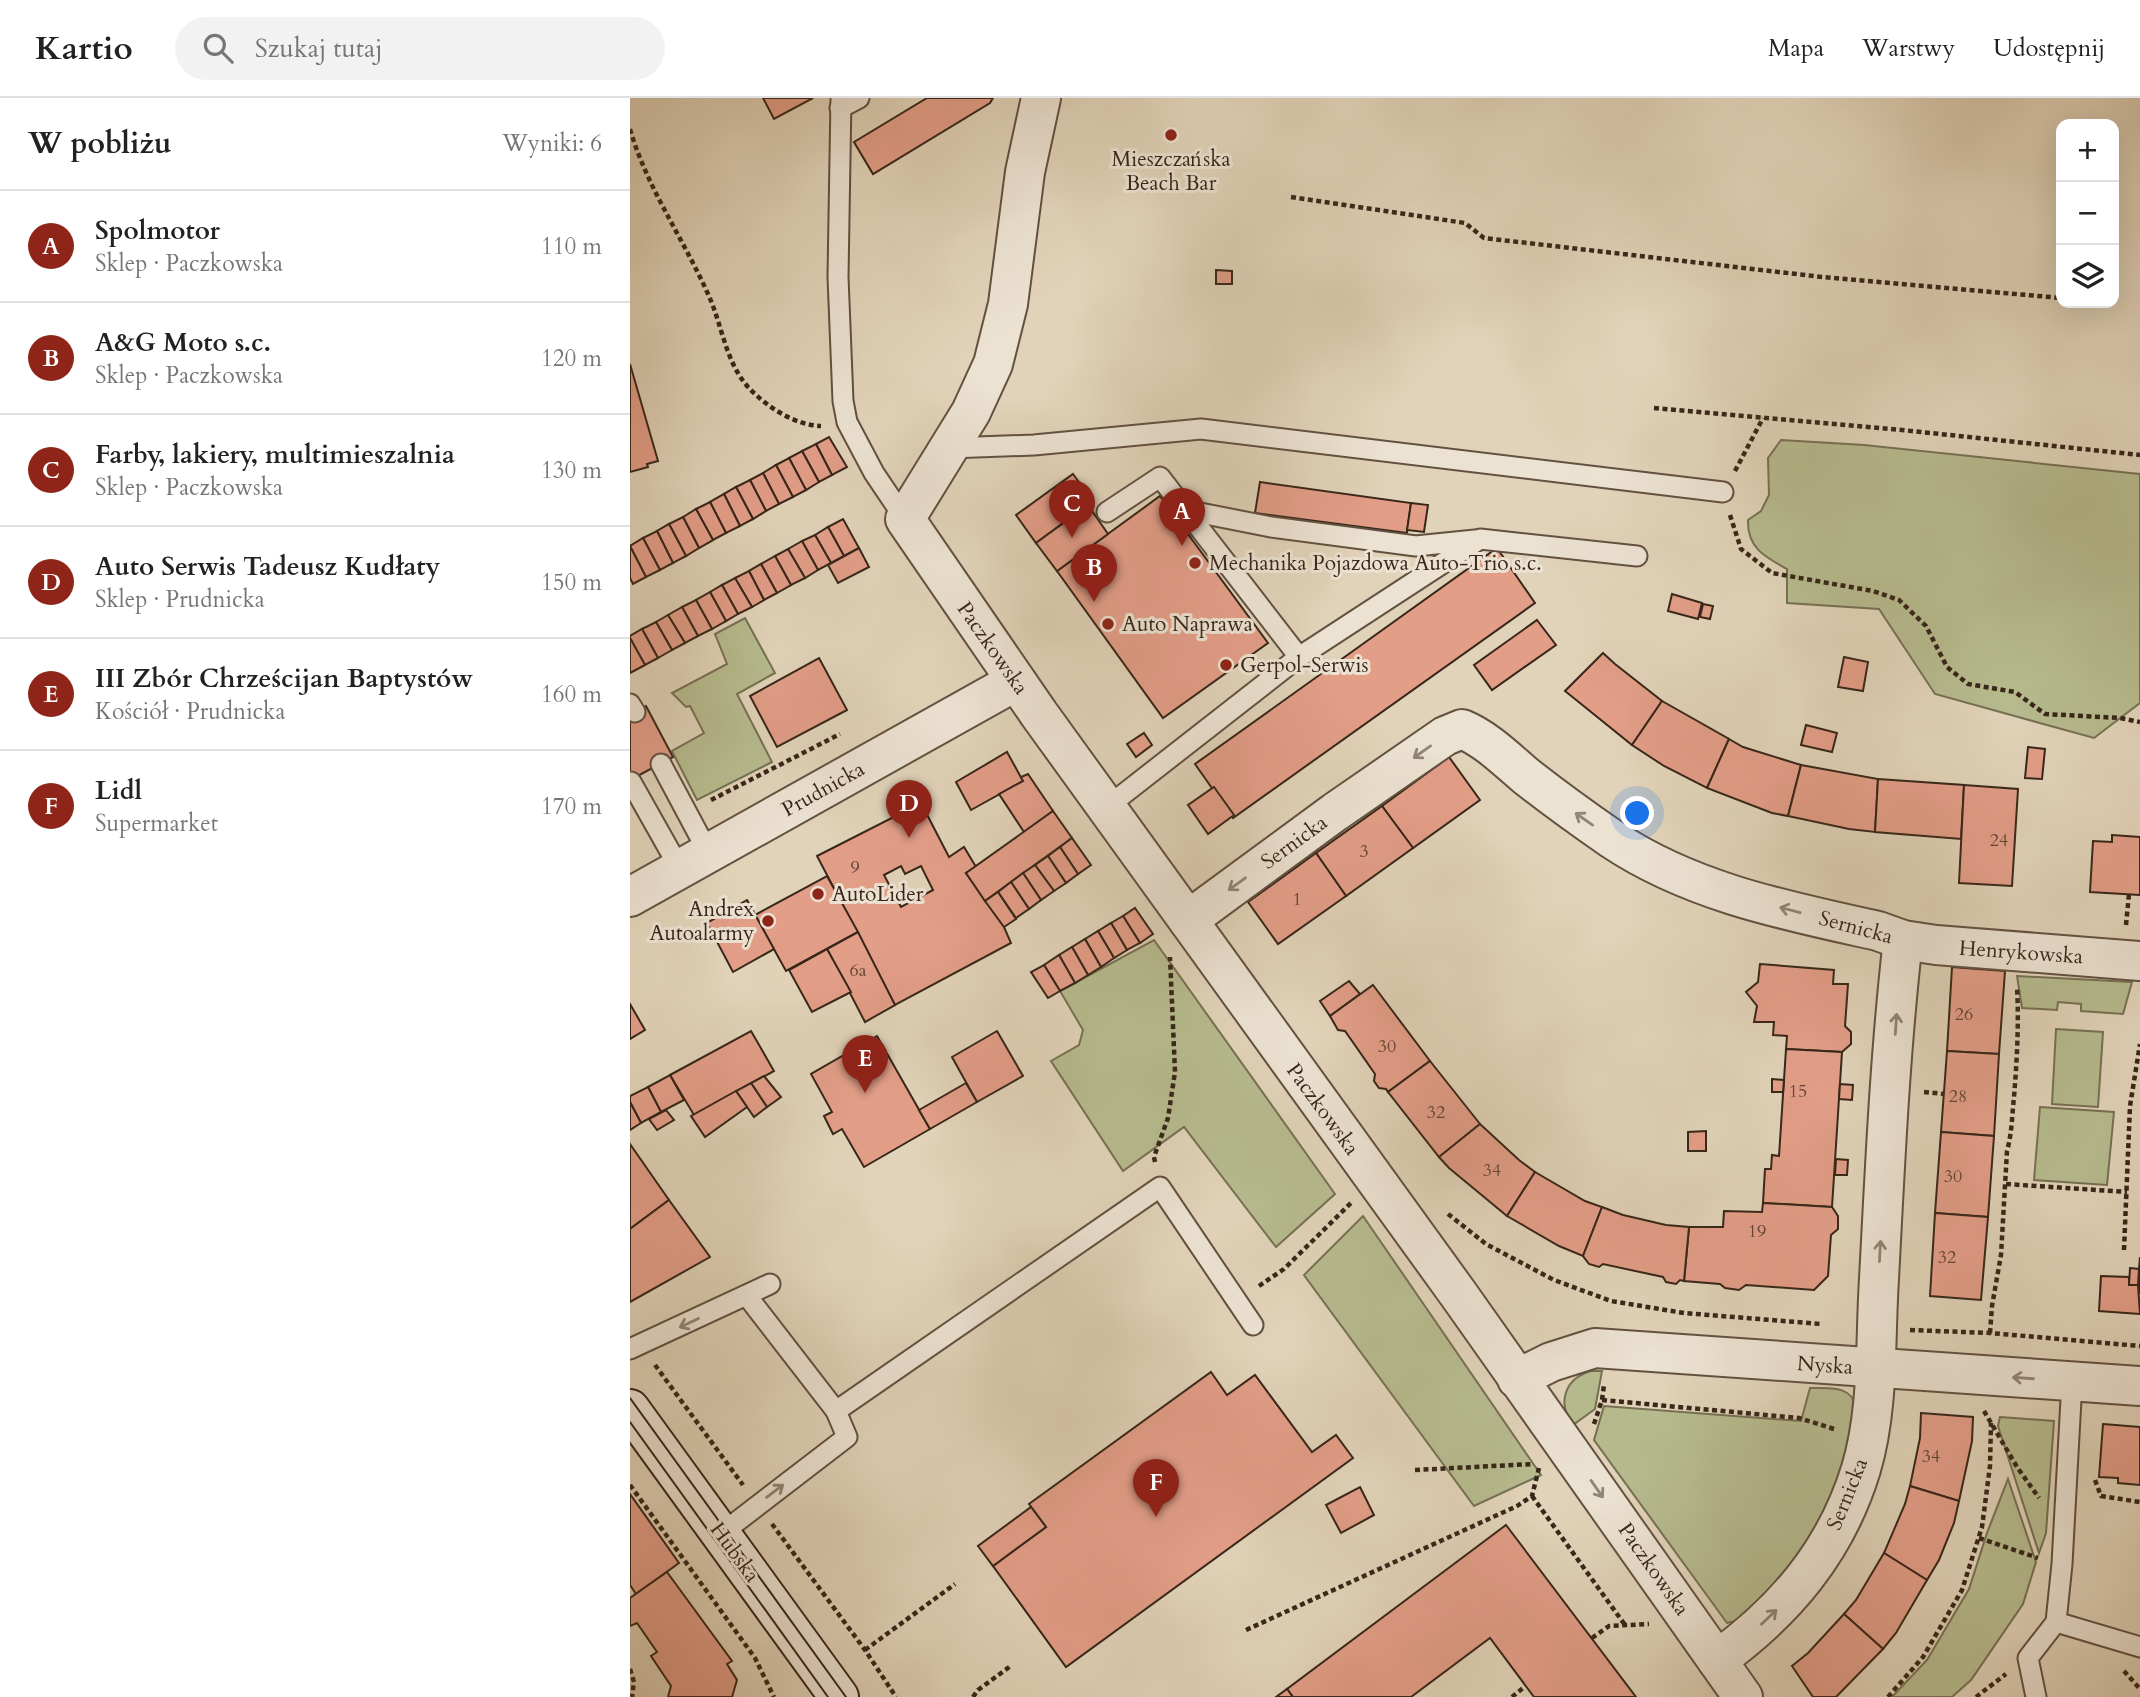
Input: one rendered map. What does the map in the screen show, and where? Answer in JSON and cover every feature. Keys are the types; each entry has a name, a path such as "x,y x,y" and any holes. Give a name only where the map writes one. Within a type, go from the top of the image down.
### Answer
{"street":[{"path":"905,519 971,412 993,364 1008,304 1025,172 1041,98"},
{"name":"Paczkowska","path":"905,519 1016,681 1459,1295 1743,1697"},
{"name":"Prudnicka","path":"630,897 1016,681"},
{"name":"Sernicka","path":"1188,920 1346,804 1445,736 1462,729 1481,739 1561,803 1614,841 1673,872 1709,888 1878,931 1903,940 1883,1201 1874,1368 1861,1469 1843,1515 1811,1572 1768,1618 1717,1660"},
{"name":"Henrykowska","path":"1903,940 1936,945 2133,946"},
{"name":"Nyska","path":"1517,1379 1552,1362 1595,1348 2140,1386"},
{"name":"Hubska","path":"630,1409 839,1697"}],"lane":[{"path":"859,98 840,103 838,277 842,401 846,422 905,519"},
{"path":"949,448 1034,445 1201,429 1723,492"},
{"path":"1107,512 1160,477 1299,657"},
{"path":"1185,510 1271,527 1416,546 1479,540 1637,556"},
{"path":"1107,807 1299,657 1479,540"},
{"path":"661,764 686,812 694,861"},
{"path":"631,782 694,861"},
{"path":"836,1411 1160,1186 1253,1325"},
{"path":"630,1349 770,1283"},
{"path":"722,1533 847,1437 836,1411 747,1296"},
{"path":"2036,1697 2028,1658 2056,1622 2062,1564 2072,1381"},
{"path":"2056,1622 2140,1647"}],"path":[{"path":"630,129 639,159 709,295 731,361 748,386 788,419 819,427 846,422"},
{"path":"1291,197 1465,223 1484,238 1822,277 2056,298"},
{"path":"1654,408 2140,455"},
{"path":"1763,418 1723,492 1741,549 1772,573 1873,591 1899,600 1926,626 1947,667 1968,684 2015,692 2045,713 2140,722"},
{"path":"686,812 841,734"},
{"path":"2129,894 2133,946"},
{"path":"1160,1186 1154,1157 1168,1118 1175,1072 1171,944 1188,920"},
{"path":"1990,1334 2007,1184 2007,1151 2018,1025 2016,976"},
{"path":"2124,1250 2130,1107 2140,1044"},
{"path":"1238,1301 1284,1269 1376,1182"},
{"path":"2007,1184 2127,1192"},
{"path":"1441,1209 1486,1244 1554,1280 1611,1301 1684,1313 1825,1325"},
{"path":"1906,1330 2140,1346"},
{"path":"650,1358 750,1494"},
{"path":"1590,1427 1596,1422 1605,1376"},
{"path":"1602,1400 1799,1418 1845,1433"},
{"path":"1982,1407 2017,1467 2049,1513 2064,1513"},
{"path":"1888,1697 1923,1657 1962,1590 1982,1527 1990,1466 1991,1423"},
{"path":"1246,1630 1505,1512 1532,1496 1541,1461 1533,1464 1415,1470"},
{"path":"2094,1479 2101,1496 2140,1502"},
{"path":"630,1485 755,1658 774,1697"},
{"path":"1532,1496 1625,1625"},
{"path":"765,1515 865,1650 896,1697"},
{"path":"1979,1538 2025,1555 2062,1564"},
{"path":"865,1650 955,1584"},
{"path":"1592,1638 1609,1626 1650,1624"},
{"path":"973,1697 978,1689 1012,1664"},
{"path":"630,1669 634,1682 632,1697"},
{"path":"1512,1697 1523,1688"}],"green space":[{"path":"1781,440 1864,445 2140,474 2140,703 2094,738 1935,694 1879,609 1787,603 1787,569 1759,551 1748,530 1748,520 1761,511 1769,495 1768,458"},
{"path":"745,618 775,673 737,694 772,762 697,800 672,751 704,733 690,706 686,707 672,693 727,664 715,634"},
{"path":"1154,940 1335,1194 1276,1247 1184,1127 1123,1171 1051,1061 1079,1045 1083,1030 1060,991"},
{"path":"2017,976 2132,982 2123,1014 2081,1011 2081,1004 2058,1002 2057,1010 2022,1008"},
{"path":"2056,1029 2103,1032 2098,1107 2052,1104"},
{"path":"2040,1107 2114,1112 2107,1185 2034,1180"},
{"path":"1363,1216 1541,1475 1474,1506 1304,1275"},
{"path":"1591,1371 1602,1371 1595,1409 1573,1425 1565,1408 1566,1393 1575,1380"},
{"path":"1810,1388 1839,1389 1850,1395 1857,1408 1831,1510 1792,1571 1736,1621 1727,1623 1594,1440 1604,1406 1801,1421"},
{"path":"2000,1417 2054,1421 2046,1533 2039,1553 1998,1426"},
{"path":"2008,1479 2036,1562 2023,1604 1971,1680 1952,1697 1892,1697 1927,1660 1969,1589"}],"building":[{"path":"763,98 813,98 774,119"},
{"path":"927,98 993,98 990,103 873,174 854,142"},
{"path":"1216,270 1232,271 1232,284 1216,284"},
{"path":"630,364 658,461 630,472"},
{"path":"829,437 847,467 832,475 816,444"},
{"path":"816,444 832,475 819,482 802,451"},
{"path":"802,451 819,482 806,490 789,458"},
{"path":"789,458 806,490 793,497 776,465"},
{"path":"776,465 793,497 779,504 763,473"},
{"path":"763,473 779,504 766,511 750,480"},
{"path":"1073,474 1093,501 1036,543 1016,515"},
{"path":"750,480 766,511 753,519 736,487"},
{"path":"1260,482 1411,503 1407,533 1255,513"},
{"path":"736,487 753,519 740,526 724,494"},
{"path":"724,494 740,526 726,533 710,502"},
{"path":"1160,496 1268,643 1163,718 1057,571"},
{"path":"710,502 726,533 713,540 696,509"},
{"path":"1411,503 1428,505 1424,532 1407,530"},
{"path":"1088,505 1108,534 1057,571 1036,543"},
{"path":"696,509 713,540 699,548 683,517"},
{"path":"683,517 699,548 686,556 669,524"},
{"path":"843,519 859,548 844,556 828,527"},
{"path":"669,524 686,556 673,563 657,531"},
{"path":"828,527 844,556 831,563 815,535"},
{"path":"657,531 673,563 660,570 643,538"},
{"path":"815,535 831,563 818,570 802,541"},
{"path":"643,538 660,570 646,577 630,546"},
{"path":"802,541 818,570 805,578 788,549"},
{"path":"630,546 646,577 633,584 630,578"},
{"path":"859,548 869,567 838,583 828,565"},
{"path":"1497,548 1535,603 1233,818 1195,764"},
{"path":"788,549 805,578 791,585 775,556"},
{"path":"775,556 791,585 777,593 761,564"},
{"path":"761,564 777,593 764,600 749,571"},
{"path":"749,571 764,600 752,607 735,578"},
{"path":"735,578 752,607 738,614 722,585"},
{"path":"722,585 738,614 726,621 710,592"},
{"path":"710,592 726,621 712,629 696,600"},
{"path":"1672,594 1702,603 1698,619 1668,611"},
{"path":"696,600 712,629 698,636 682,607"},
{"path":"1703,604 1713,606 1710,619 1700,617"},
{"path":"682,607 698,636 685,643 668,615"},
{"path":"668,615 685,643 672,650 656,622"},
{"path":"1537,620 1556,645 1492,690 1474,665"},
{"path":"656,622 672,650 658,658 642,629"},
{"path":"642,629 658,658 645,665 630,638"},
{"path":"630,638 645,665 630,673"},
{"path":"1603,653 1662,701 1632,745 1565,691"},
{"path":"1844,657 1868,662 1863,691 1838,687"},
{"path":"819,658 847,710 777,747 750,696"},
{"path":"1662,701 1729,739 1707,788 1664,766 1632,745"},
{"path":"646,706 673,757 630,780 630,714"},
{"path":"1806,725 1837,733 1832,752 1801,745"},
{"path":"1144,733 1152,745 1136,757 1127,744"},
{"path":"1729,739 1743,747 1801,765 1788,816 1772,813 1707,788"},
{"path":"2028,747 2045,749 2042,779 2025,778"},
{"path":"1007,752 1023,781 971,810 956,782"},
{"path":"1449,757 1480,800 1413,848 1382,806"},
{"path":"1801,765 1878,779 1875,832 1788,816"},
{"path":"1028,774 1053,811 1024,832 999,794 1023,781 1021,777"},
{"path":"1878,779 1964,785 1961,839 1875,832"},
{"path":"1964,785 2018,789 2012,886 1959,883"},
{"path":"1214,787 1234,815 1208,834 1188,805"},
{"path":"921,803 949,857 964,847 976,867 966,873 1004,927 1011,943 895,1005 817,856","holes":["901,866 905,874 921,866 933,890 901,907 884,875"]},
{"path":"1382,806 1413,848 1346,896 1316,853"},
{"path":"1053,811 1072,838 985,901 966,873"},
{"path":"2112,835 2140,837 2140,895 2090,892 2093,841 2112,842"},
{"path":"1072,838 1091,865 1078,874 1060,847"},
{"path":"1060,847 1078,874 1066,883 1048,856"},
{"path":"1316,853 1346,896 1278,944 1248,902"},
{"path":"1048,856 1066,883 1054,891 1035,865"},
{"path":"1035,865 1054,891 1041,900 1023,873"},
{"path":"1023,873 1041,900 1029,909 1011,882"},
{"path":"827,876 858,932 786,971 755,915"},
{"path":"1011,882 1029,909 1016,918 998,892"},
{"path":"998,892 1016,919 1004,927 985,901"},
{"path":"747,900 774,949 733,972 707,923"},
{"path":"1135,908 1153,934 1140,943 1123,916"},
{"path":"1123,916 1140,943 1127,950 1111,923"},
{"path":"1111,923 1127,950 1114,958 1098,931"},
{"path":"1098,931 1114,958 1101,967 1085,939"},
{"path":"858,932 895,1005 865,1022 827,949"},
{"path":"1085,939 1101,967 1088,975 1072,947"},
{"path":"1072,947 1088,975 1075,983 1059,955"},
{"path":"827,949 851,992 812,1012 789,970"},
{"path":"1059,955 1075,983 1060,991 1044,965"},
{"path":"1760,964 1834,970 1833,984 1848,984 1845,1026 1851,1032 1851,1044 1842,1052 1786,1049 1787,1036 1773,1035 1774,1022 1754,1022 1757,1006 1746,992 1758,982"},
{"path":"1044,965 1060,991 1048,998 1031,972"},
{"path":"1952,967 2005,971 1999,1054 1947,1051"},
{"path":"1349,981 1360,994 1330,1016 1320,1001"},
{"path":"1373,985 1430,1061 1388,1092 1379,1088 1374,1081 1375,1074 1345,1031 1338,1030 1330,1016"},
{"path":"630,1004 645,1030 630,1039"},
{"path":"751,1031 774,1071 694,1115 670,1075"},
{"path":"997,1031 1023,1076 977,1102 952,1057"},
{"path":"877,1036 930,1129 864,1167 842,1129 833,1134 824,1116 832,1112 811,1074"},
{"path":"1786,1049 1842,1052 1832,1207 1763,1203 1765,1169 1771,1169 1772,1155 1779,1156"},
{"path":"1947,1051 1999,1054 1994,1136 1941,1132"},
{"path":"1430,1061 1480,1124 1439,1157 1388,1092"},
{"path":"670,1075 684,1100 661,1112 648,1087"},
{"path":"764,1076 781,1097 767,1107 751,1083"},
{"path":"1772,1079 1784,1080 1783,1092 1772,1092"},
{"path":"751,1083 767,1107 754,1117 736,1091"},
{"path":"966,1083 977,1102 930,1129 919,1110"},
{"path":"1840,1084 1853,1085 1852,1100 1839,1099"},
{"path":"648,1087 661,1112 641,1123 630,1102 630,1096"},
{"path":"736,1091 747,1107 705,1137 691,1116"},
{"path":"630,1102 641,1123 630,1130"},
{"path":"666,1110 674,1120 657,1130 649,1119"},
{"path":"1480,1124 1535,1172 1507,1216 1439,1157"},
{"path":"1706,1131 1706,1151 1688,1151 1688,1132"},
{"path":"1941,1132 1994,1136 1988,1217 1935,1213"},
{"path":"630,1144 669,1200 630,1229"},
{"path":"1836,1159 1848,1160 1847,1175 1835,1175"},
{"path":"1535,1172 1585,1201 1602,1207 1583,1256 1559,1246 1507,1216"},
{"path":"669,1200 710,1257 630,1302 630,1229"},
{"path":"1763,1203 1832,1207 1838,1216 1838,1229 1831,1235 1828,1276 1814,1290 1746,1285 1739,1290 1725,1288 1720,1284 1684,1281 1689,1227 1723,1227 1724,1211 1762,1212"},
{"path":"1602,1207 1666,1225 1689,1227 1684,1281 1680,1280 1676,1284 1666,1282 1663,1277 1603,1264 1599,1267 1589,1264 1583,1256"},
{"path":"1935,1213 1988,1217 1981,1300 1930,1296"},
{"path":"2140,1257 2140,1293 2137,1293"},
{"path":"2130,1268 2139,1269 2138,1285 2129,1285"},
{"path":"2101,1276 2129,1277 2129,1285 2138,1285 2140,1314 2099,1311"},
{"path":"1211,1372 1227,1395 1255,1375 1312,1452 1336,1435 1353,1458 1066,1667 993,1566 1046,1527 1029,1504"},
{"path":"1921,1413 1973,1417 1972,1441 1959,1501 1910,1486 1920,1438"},
{"path":"2103,1424 2140,1427 2140,1485 2118,1483 2118,1478 2099,1477"},
{"path":"1910,1486 1959,1501 1954,1523 1939,1560 1927,1580 1884,1553"},
{"path":"1360,1487 1374,1515 1341,1533 1326,1505"},
{"path":"630,1494 679,1563 636,1594 630,1585"},
{"path":"1031,1507 1046,1527 993,1566 978,1546"},
{"path":"1506,1525 1636,1697 1534,1697 1490,1638 1411,1697 1293,1697 1287,1689"},
{"path":"1884,1553 1927,1580 1896,1633 1883,1649 1844,1614 1856,1600"},
{"path":"667,1572 732,1661 727,1664 737,1680 732,1697 668,1697 671,1686 651,1656 657,1652 637,1623 630,1626 630,1598"},
{"path":"1844,1614 1883,1649 1836,1697 1813,1697 1792,1666 1808,1653"},
{"path":"1287,1689 1293,1697 1276,1697"}],"tram line":[{"path":"630,1398 846,1697"},
{"path":"630,1422 828,1697"}],"place":[{"name":"Mieszczańska Beach Bar","path":"1171,135"},
{"name":"Farby, lakiery, multimieszalnia","path":"1072,538"},
{"name":"Spolmotor","path":"1182,546"},
{"name":"Mechanika Pojazdowa Auto-Trio s.c.","path":"1195,563"},
{"name":"A&G Moto s.c.","path":"1094,602"},
{"name":"Auto Naprawa","path":"1108,624"},
{"name":"Gerpol-Serwis","path":"1226,665"},
{"name":"Auto Serwis Tadeusz Kudłaty","path":"909,838"},
{"name":"AutoLider","path":"818,894"},
{"name":"Andrex Autoalarmy","path":"768,921"},
{"name":"III Zbór Chrześcijan Baptystów","path":"865,1093"},
{"name":"Lidl","path":"1156,1517"}]}
